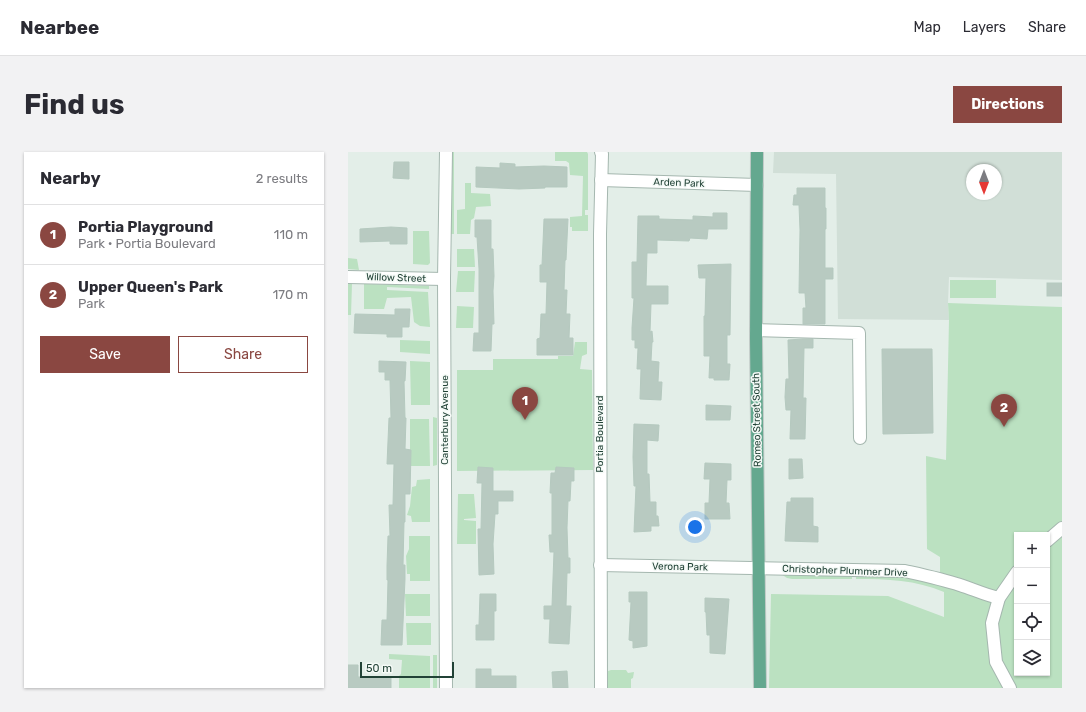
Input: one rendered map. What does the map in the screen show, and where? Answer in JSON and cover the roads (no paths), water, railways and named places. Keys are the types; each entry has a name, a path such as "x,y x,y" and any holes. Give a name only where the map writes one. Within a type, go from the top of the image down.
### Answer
{"main road":[{"name":"Romeo Street South","path":"757,152 756,330 760,688"}],"street":[{"name":"Canterbury Avenue","path":"446,152 444,279 446,688"},
{"path":"601,152 601,180"},
{"name":"Arden Park","path":"601,180 757,185"},
{"name":"Portia Boulevard","path":"601,180 601,688"},
{"name":"Willow Street","path":"348,277 444,279"},
{"path":"756,330 859,333 860,438"},
{"path":"1050,538 1062,528"},
{"name":"Verona Park","path":"600,565 759,568"},
{"name":"Christopher Plummer Drive","path":"759,568 905,570 934,577 999,598"},
{"path":"1010,688 996,662 992,623 999,598 1014,576"}],"place":[{"name":"Portia Playground","path":"525,420"},
{"name":"Upper Queen's Park","path":"1004,427"}]}
